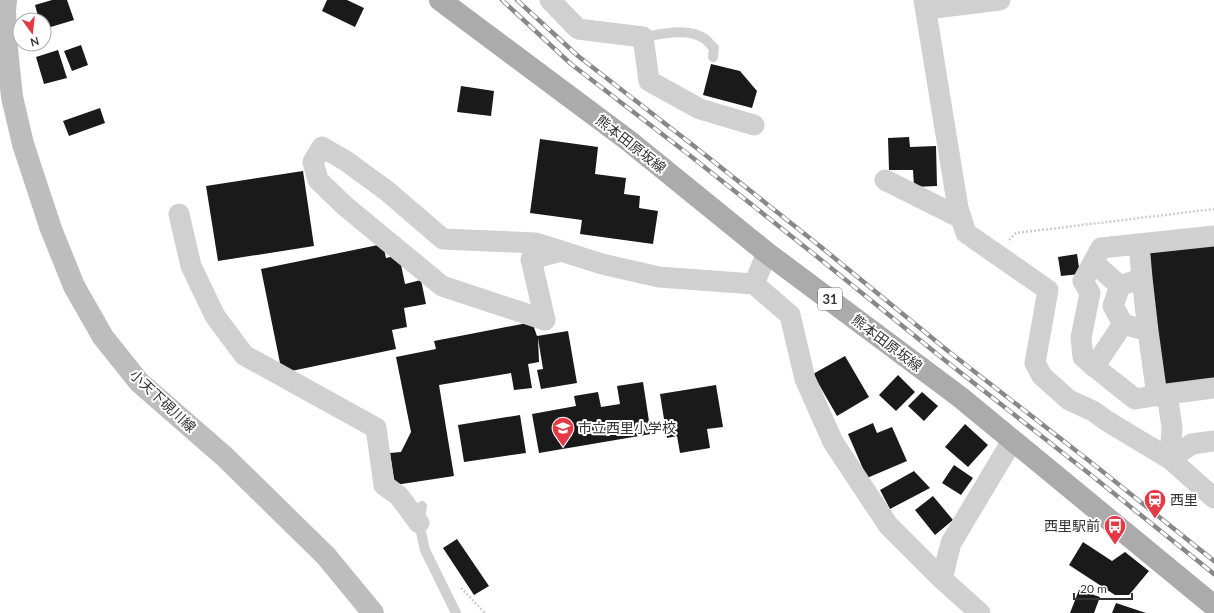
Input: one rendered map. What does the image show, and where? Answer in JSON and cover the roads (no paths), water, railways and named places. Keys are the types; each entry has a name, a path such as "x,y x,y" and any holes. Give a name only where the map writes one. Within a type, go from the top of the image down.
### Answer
{"main road":[{"name":"熊本田原坂線","path":"440,0 629,141 767,252 960,397 1214,606"},
{"name":"小天下硯川線","path":"4,7 7,49 6,82 12,97 23,144 51,229 74,286 103,337 139,382 225,457 326,556 373,613"}],"street":[{"path":"550,0 578,29 643,37 649,81 700,109 754,125"},
{"path":"1000,0 925,5 958,208 966,233 1048,290 1035,363 1042,376 1069,400 1093,411 1170,459 1214,498"},
{"path":"561,251 531,259 545,320 442,286 345,206 318,180 313,162 322,147 346,161 387,191 443,239 536,243 602,264 659,277 754,284 790,316 805,379 833,442 888,525 942,579 980,613"},
{"path":"885,180 961,218"},
{"path":"179,214 191,266 215,316 244,355 376,428 384,486 399,496 420,514"},
{"path":"1214,236 1101,248 1083,281 1090,293 1081,338 1083,357 1135,399 1214,388"},
{"path":"1139,244 1148,331 1162,395 1172,427 1170,459"},
{"path":"754,284 767,252"},
{"path":"1093,262 1120,286"},
{"path":"1142,278 1120,286 1112,306 1123,324 1148,331"},
{"path":"1094,367 1123,324"},
{"path":"942,579 951,543 1012,441"},
{"path":"1170,459 1192,444 1214,441"}],"lane":[{"path":"643,37 667,33 691,33 705,39 714,48 713,58"},
{"path":"420,514 425,550 456,613"}],"railway":[{"path":"502,0 571,64 688,154 1214,574"},
{"path":"517,0 578,56 694,146 948,351 1097,467 1214,561"}],"place":[{"name":"市立西里小学校","path":"563,448"},
{"name":"西里","path":"1155,520"},
{"name":"西里駅前","path":"1115,546"}]}
